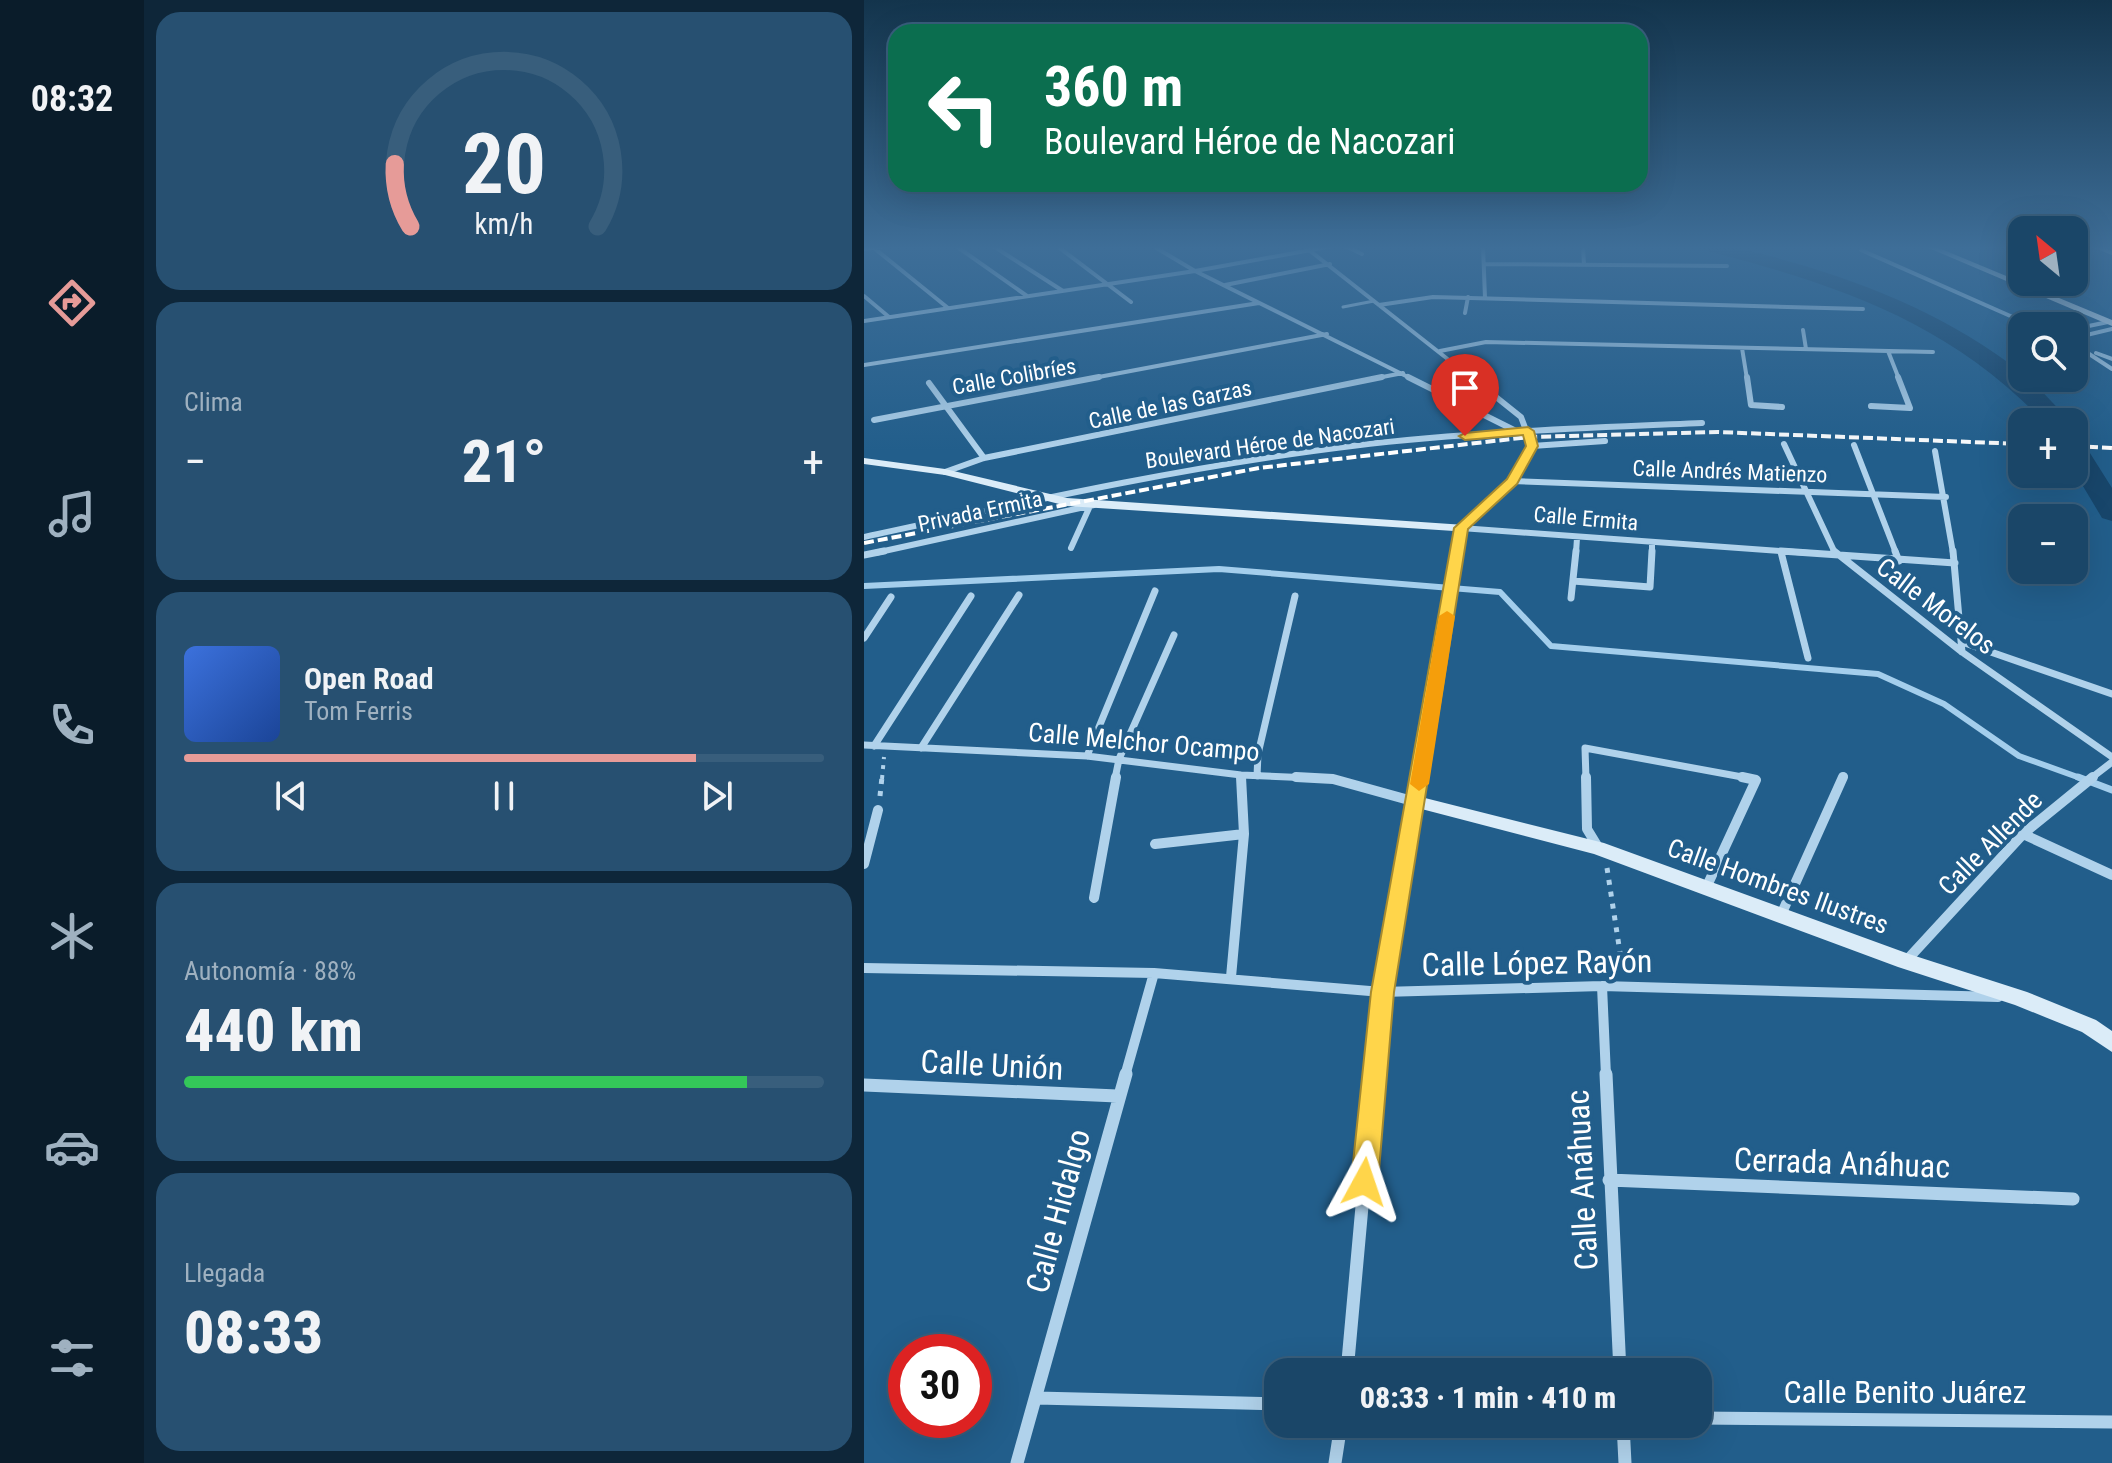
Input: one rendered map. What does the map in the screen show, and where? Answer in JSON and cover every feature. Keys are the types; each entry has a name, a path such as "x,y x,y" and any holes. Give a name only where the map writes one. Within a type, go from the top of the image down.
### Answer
{"street":[{"path":"886,314 889,317"},
{"path":"864,321 907,314"},
{"path":"864,365 1183,314"},
{"path":"1286,314 1518,432"},
{"path":"1348,1358 1382,992 1461,528 1512,481 1532,446 1521,417 1391,314"},
{"path":"2092,314 2111,322"},
{"path":"2088,326 2111,322"},
{"path":"2088,334 2111,322"},
{"path":"1803,330 1806,349"},
{"name":"Calle Colibríes","path":"874,420 1327,334"},
{"path":"1440,351 1486,342 1933,352"},
{"path":"1742,348 1751,405 1782,407"},
{"path":"2088,350 2112,359"},
{"path":"1871,406 1910,408 1888,351"},
{"path":"2088,351 2112,369"},
{"name":"Calle de las Garzas","path":"945,472 984,458 1403,373"},
{"path":"929,383 984,458"},
{"name":"Boulevard Héroe de Nacozari","path":"864,537 1050,497 1306,451 1528,431 1702,423"},
{"path":"1532,446 1605,441"},
{"name":"Calle Morelos","path":"1784,444 1809,491 1837,556 1962,652 2112,760"},
{"path":"1854,445 1899,561"},
{"path":"1935,451 1946,497 1955,563 1962,652"},
{"path":"864,452 962,466 1096,504"},
{"path":"864,461 945,472 1050,497 1096,504"},
{"name":"Calle Andrés Matienzo","path":"1512,481 1946,497"},
{"path":"1071,548 1096,504"},
{"name":"Calle Ermita","path":"1096,504 1955,563"},
{"name":"Privada Ermita","path":"864,555 1096,504"},
{"path":"1571,598 1577,538"},
{"path":"1573,581 1650,587 1652,544"},
{"path":"1781,552 1808,658"},
{"path":"1087,756 1155,591"},
{"path":"921,748 1019,595"},
{"path":"869,746 971,596"},
{"path":"1257,776 1258,754 1295,596"},
{"path":"864,638 891,597"},
{"path":"1094,898 1119,759 1174,635"},
{"path":"1962,642 2112,694"},
{"name":"Calle Melchor Ocampo","path":"869,746 1087,756 1241,775 1333,779 1416,802"},
{"path":"1598,848 1587,829 1585,748 1756,780 1706,888"},
{"name":"Calle Allende","path":"1905,961 2023,834 2112,760"},
{"path":"1231,977 1244,834 1241,775"},
{"path":"1781,915 1844,776"},
{"name":"Calle Hombres Ilustres","path":"1416,802 1598,848 1905,961 2020,998 2089,1026 2112,1043"},
{"path":"864,864 878,810"},
{"path":"1155,844 1244,834"},
{"path":"2023,834 2112,875"},
{"name":"Calle López Rayón","path":"864,968 1154,973 1231,977 1382,992 1602,986 2020,998"},
{"name":"Calle Hidalgo","path":"1017,1463 1117,1096 1154,973"},
{"name":"Calle Anáhuac","path":"1602,986 1619,1358"},
{"name":"Calle Unión","path":"864,1085 1117,1096"},
{"name":"Cerrada Anáhuac","path":"1609,1180 2073,1199"},
{"path":"1037,1398 1264,1404"},
{"name":"Calle Benito Juárez","path":"1712,1418 2112,1422"},
{"path":"1335,1463 1339,1438"},
{"path":"1624,1438 1625,1463"}],"path":[{"path":"878,810 885,746"},
{"path":"1607,867 1623,972"}],"waterway":[{"path":"1915,314 1984,354 2044,408"},
{"path":"2088,472 2112,512"},
{"path":"864,586 1219,569 1500,592 1551,646 1878,674 1944,704 2019,756 2083,779"},
{"path":"2078,777 2112,790"}],"railway":[{"path":"864,543 1259,468 1529,437 1718,432 2008,443"},
{"path":"2088,447 2112,448"}],"slow traffic":[{"path":"1419,784 1447,616"}],"route":[{"path":"1364,1182 1382,992 1461,528 1512,481 1532,446 1528,431 1465,436"}]}
